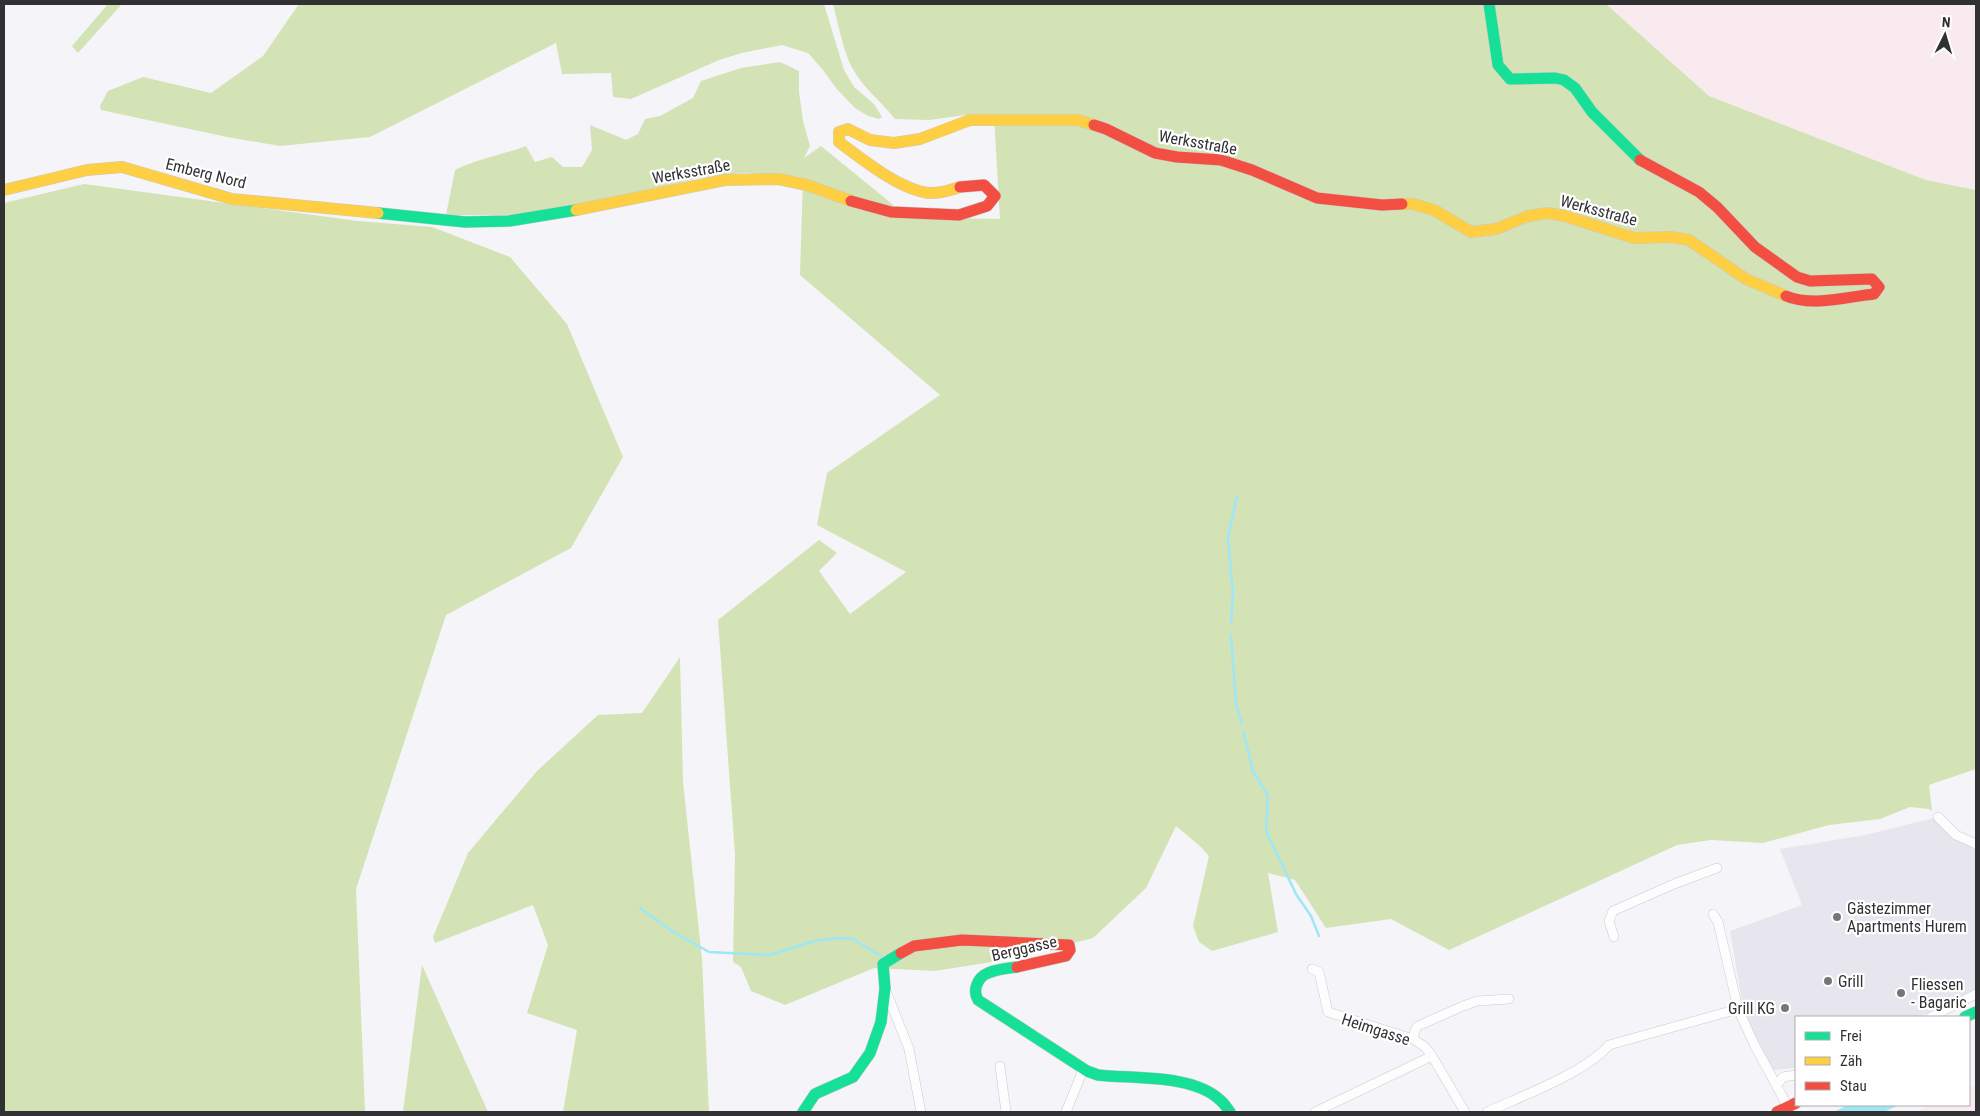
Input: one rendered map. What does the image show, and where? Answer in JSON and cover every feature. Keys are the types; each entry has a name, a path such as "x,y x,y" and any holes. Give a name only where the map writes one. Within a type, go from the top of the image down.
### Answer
{"street":[{"name":"Werksstraße","path":"343,210 465,222 509,221 616,203 708,182 778,179 807,185 860,204 891,212 959,215 987,206 995,196 984,185 967,186 947,192 927,193 906,185 839,142 839,132 848,128 870,140 894,143 920,138 970,120 992,118 1078,120 1106,129 1155,153 1177,157 1221,160 1252,170 1317,198 1382,205 1414,204 1434,210 1471,232 1496,229 1528,216 1547,213 1565,216 1634,238 1671,237 1689,240 1746,279 1796,300 1814,301 1874,294 1879,287 1872,279 1810,281 1797,277 1755,247 1717,207 1699,192 1640,160 1592,112 1575,88 1564,80 1554,78 1510,79 1498,65 1489,4"},
{"name":"Emberg Nord","path":"4,190 87,170 122,167 232,198 343,210"},
{"path":"1938,817 1956,835 1976,844"},
{"path":"1614,937 1609,921 1613,911 1674,884 1717,868"},
{"path":"1713,914 1718,922 1738,1009 1754,1044 1777,1085 1792,1105 1777,1112"},
{"name":"Berggasse","path":"802,1112 815,1094 853,1077 870,1053 881,1022 885,989 883,964 914,946 962,940 1054,943 1069,946 1070,950 1066,956 987,973 976,985 975,995 978,1000 1083,1070 1097,1075 1157,1080 1194,1087 1206,1091 1220,1100 1230,1112"},
{"name":"Heimgasse","path":"1312,969 1319,972 1328,1012 1413,1040 1425,1047 1465,1112"},
{"name":"Berggasse","path":"885,989 909,1049 921,1112"},
{"path":"1933,1016 1976,994"},
{"path":"1413,1040 1418,1026 1463,1006 1477,1001 1509,999"},
{"path":"1486,1112 1581,1067 1601,1055 1609,1045 1738,1009"},
{"path":"1314,1112 1432,1056"},
{"path":"1000,1066 1006,1112"},
{"path":"1066,1112 1083,1070"},
{"path":"1777,1085 1784,1077 1795,1075"}],"shaded area":[{"path":"1606,4 1976,4 1976,190 1926,180 1709,96"},
{"path":"1934,818 1952,837 1974,849 1976,854 1976,989 1922,1016 1795,1016 1795,1068 1773,1070 1758,1045 1743,1007 1730,931 1802,905 1780,849 1865,835"},
{"path":"1976,1085 1976,1112 1914,1112 1929,1106 1970,1106 1970,1088"}],"green space":[{"path":"108,4 122,4 78,53 72,46"},
{"path":"299,4 824,4 844,70 854,87 874,104 882,117 879,119 868,116 855,108 808,53 782,45 719,60 631,99 613,97 611,73 562,74 556,43 370,137 280,146 227,137 101,110 100,106 108,91 143,77 211,93 263,56"},
{"path":"833,4 1606,4 1709,96 1926,180 1976,190 1976,769 1929,785 1932,811 1910,807 1880,819 1829,825 1763,843 1711,840 1677,845 1449,950 1391,919 1326,928 1295,880 1268,873 1278,932 1212,951 1199,942 1193,926 1209,856 1176,826 1146,888 1093,938 1010,959 935,971 874,968 785,1005 751,991 741,967 733,962 735,854 718,620 819,540 837,553 819,571 850,614 906,572 817,525 827,473 940,395 800,275 803,179 799,177 745,173 699,178 581,204 510,215 446,215 455,170 526,146 535,162 552,157 563,167 582,167 592,150 590,125 626,140 638,134 645,119 660,116 693,98 701,81 741,68 780,62 799,71 799,92 803,121 810,146 804,158 821,146 908,217 1000,219 994,116 966,115 929,120 895,119 863,84 850,64"},
{"path":"84,184 358,221 432,227 510,257 567,324 623,457 571,548 446,615 356,889 365,1112 4,1112 4,203"},
{"path":"680,657 683,782 702,959 709,1112 563,1112 577,1030 527,1013 548,945 533,905 435,943 433,937 468,853 537,771 598,715 642,713"},
{"path":"422,965 488,1112 403,1112"}],"water":[{"path":"1845,1106 1897,1106 1884,1112 1834,1112"}],"waterway":[{"path":"1231,623 1233,593 1228,538 1237,496"},
{"path":"1231,635 1236,704 1242,724"},
{"path":"1243,731 1253,771 1268,796 1266,831 1296,894 1311,916 1319,936"},
{"path":"640,908 672,931 709,952 770,955 814,941 839,938 853,939 881,956"}],"traffic: fast":[{"path":"1489,4 1498,65 1510,79 1555,78 1564,80 1575,88 1592,112 1640,160"},
{"path":"378,213 465,222 509,221 576,210"},
{"path":"803,1112 815,1094 853,1077 870,1053 881,1022 885,989 883,964 901,953"},
{"path":"1017,967 1002,969 984,975 976,988 978,1000 1087,1071 1098,1075 1162,1079 1194,1086 1220,1100 1230,1112"},
{"path":"1967,1016 1976,1012"}],"traffic: slow":[{"path":"960,187 945,192 929,193 906,186 882,173 839,142 839,132 848,129 870,140 894,143 920,139 970,120 1078,120 1094,125"},
{"path":"4,190 87,170 122,167 232,199 378,213"},
{"path":"576,210 725,180 778,179 807,185 851,201"},
{"path":"1402,204 1413,204 1434,210 1471,232 1496,229 1528,216 1547,213 1565,216 1634,238 1671,237 1689,240 1746,279 1786,296"}],"traffic: jam":[{"path":"1094,125 1155,153 1177,157 1221,160 1252,170 1317,198 1382,205 1402,204"},
{"path":"1640,160 1699,192 1717,207 1755,247 1797,277 1810,281 1872,279 1879,287 1874,294 1829,300 1807,301 1786,296"},
{"path":"851,201 891,212 959,215 987,206 995,196 984,185 960,187"},
{"path":"901,953 914,946 962,940 1069,945 1070,950 1066,956 1017,967"},
{"path":"1777,1112 1795,1103"}],"place":[{"name":"Gästezimmer Apartments Hurem","path":"1837,917"},
{"name":"Grill","path":"1828,981"},
{"name":"Fliessen - Bagaric","path":"1901,993"},
{"name":"Grill KG","path":"1785,1008"}]}
